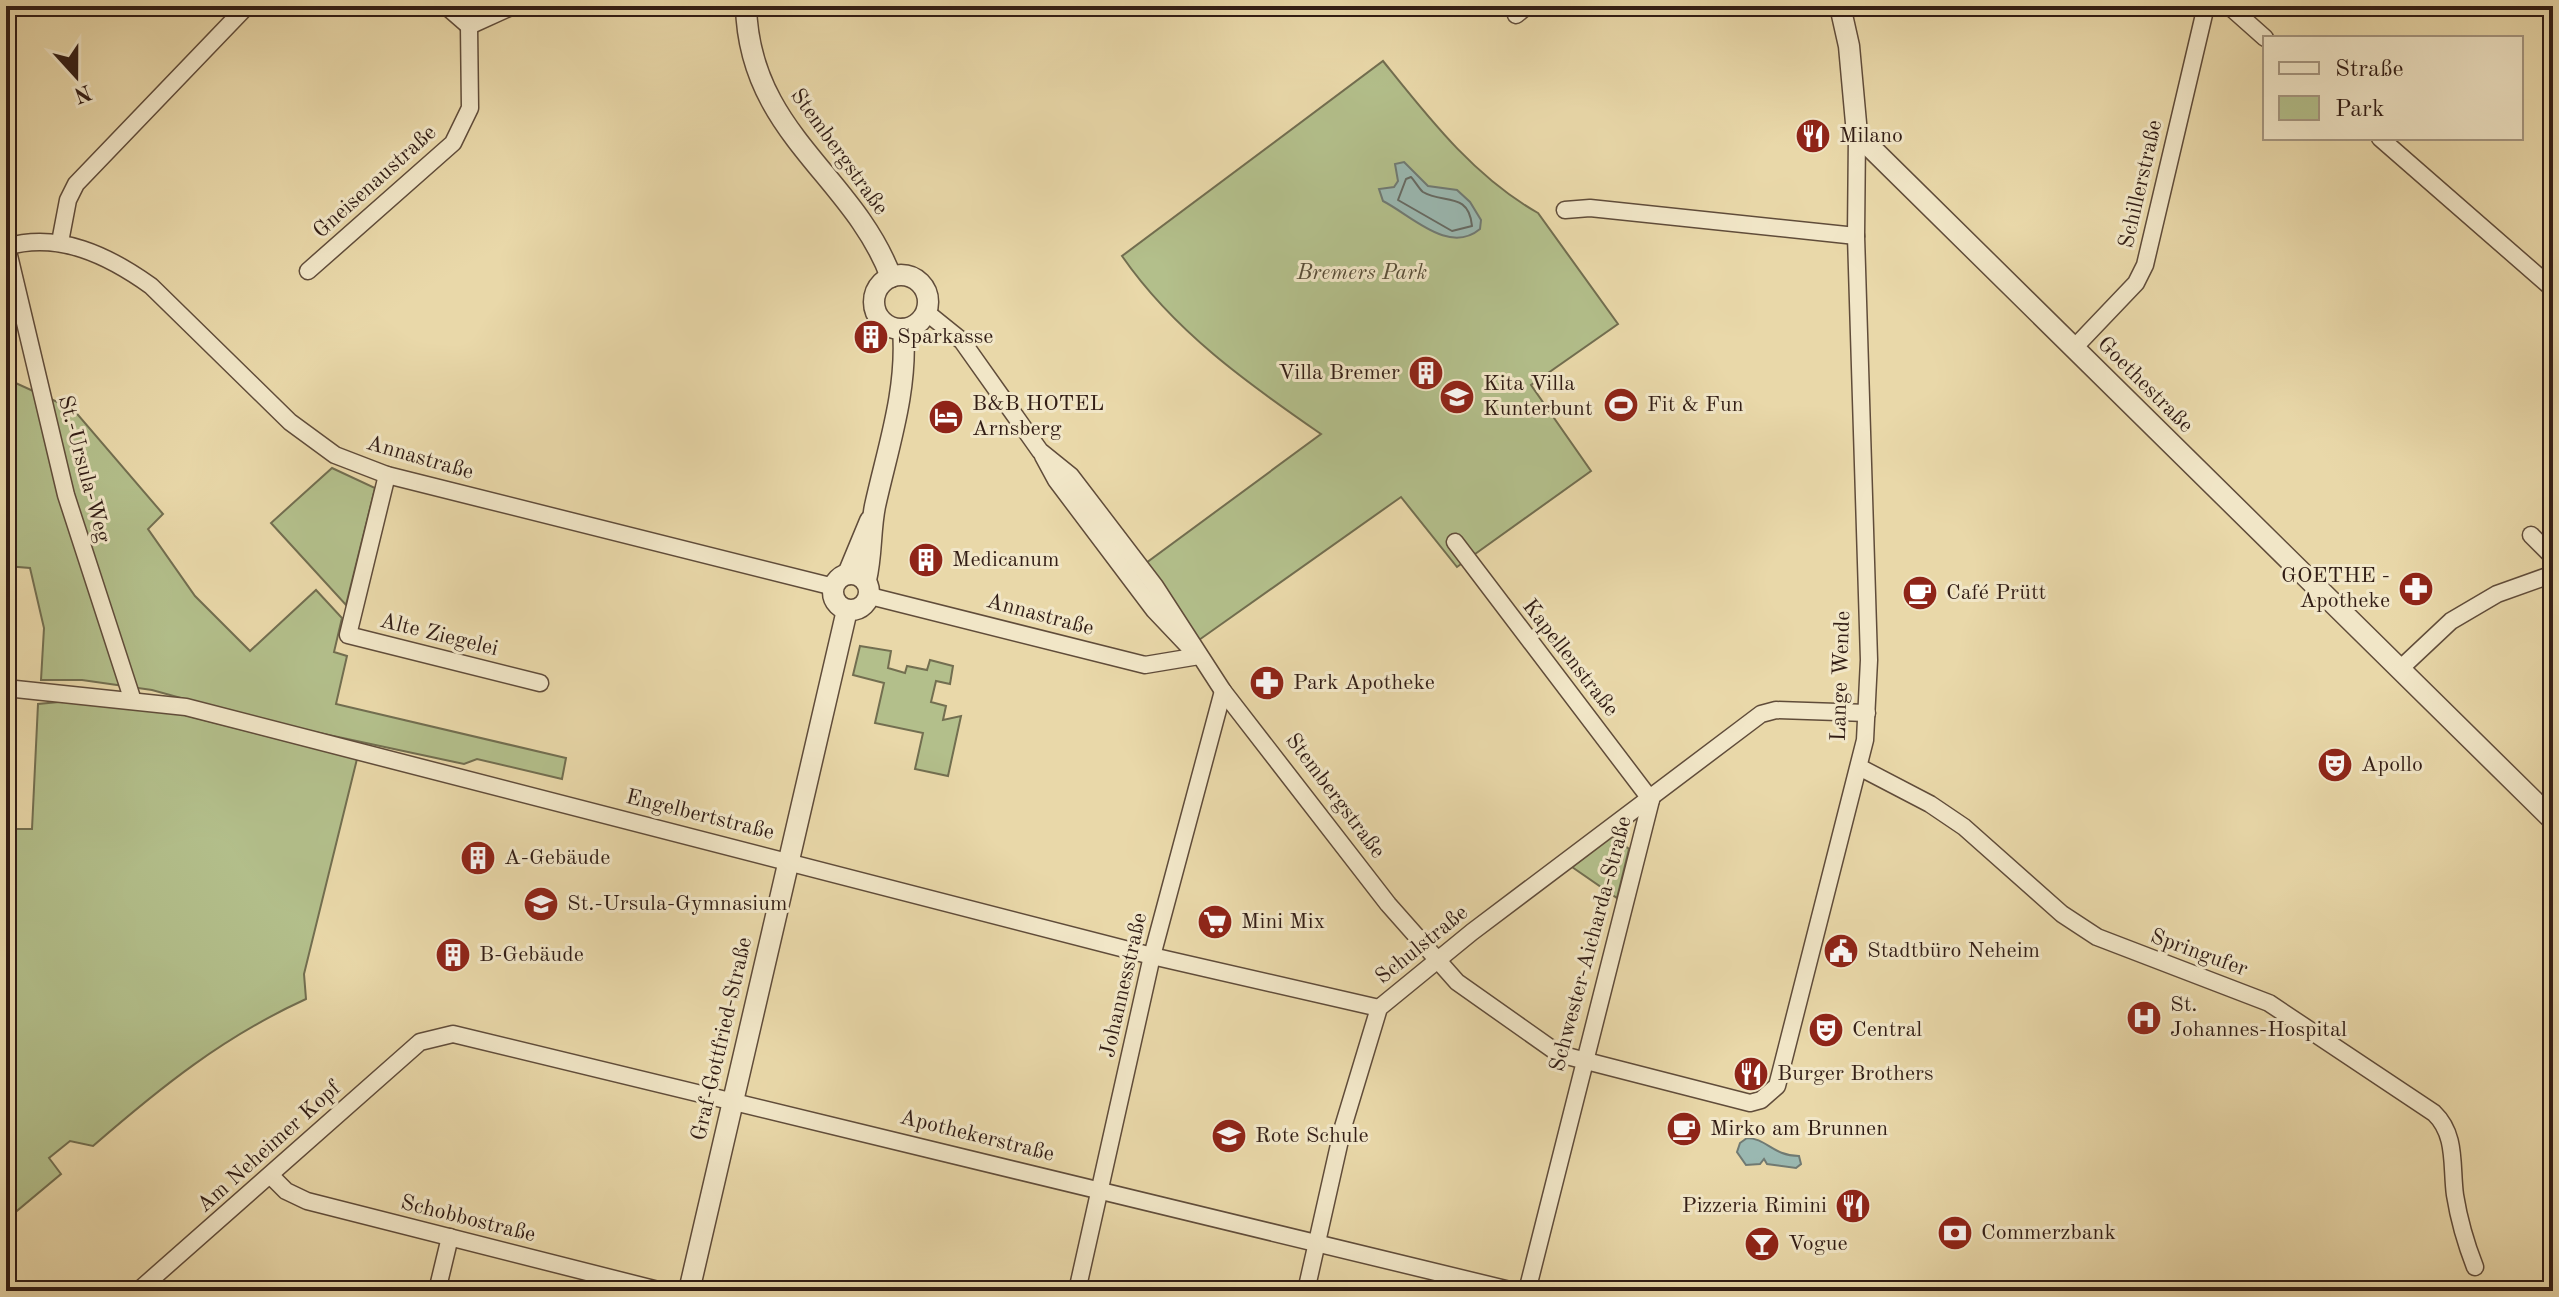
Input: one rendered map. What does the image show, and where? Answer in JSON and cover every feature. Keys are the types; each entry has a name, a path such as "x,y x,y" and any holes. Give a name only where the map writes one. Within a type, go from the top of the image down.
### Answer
{"street":[{"path":"7,247 38,241 60,242 68,200 76,184 247,6"},
{"path":"446,6 469,26 513,6"},
{"name":"Stembergstraße","path":"746,6 750,53 771,102 801,148 872,238 891,277"},
{"name":"Lange Wende","path":"1585,1059 1750,1103 1761,1100 1777,1086 1859,767 1867,713 1869,660 1856,236 1857,134 1849,46 1840,6"},
{"name":"Schillerstraße","path":"2074,348 2136,283 2145,265 2206,6"},
{"path":"2229,6 2263,36"},
{"name":"Gneisenaustraße","path":"308,271 453,143 470,108 469,26"},
{"name":"Goethestraße","path":"1857,134 2553,820"},
{"path":"2382,140 2553,289"},
{"path":"1565,210 1590,208 1856,236"},
{"name":"Annastraße","path":"60,242 97,254 130,271 151,286 290,422 335,455 387,475 854,584 1145,665 1199,656"},
{"name":"St.-Ursula-Weg","path":"7,247 66,495 132,698"},
{"path":"905,275 918,281 926,292 926,312 918,323 903,329 882,321 874,304 878,289 891,277 905,275"},
{"name":"Stembergstraße","path":"926,312 962,341 1040,451 1071,476 1163,596 1223,691 1388,904 1437,962"},
{"path":"854,584 872,555 875,510 903,386 903,329"},
{"name":"Alte Ziegelei","path":"387,475 348,635 540,683"},
{"path":"2531,535 2553,557"},
{"name":"Kapellenstraße","path":"1455,542 1651,800"},
{"path":"2401,668 2451,621 2497,594 2553,574"},
{"name":"Graf-Gottfried-Straße","path":"689,1291 847,610 859,610 854,584"},
{"name":"Engelbertstraße","path":"6,688 132,698 258,724 789,859 1152,956 1379,1008"},
{"name":"Johannesstraße","path":"1077,1291 1152,956 1223,691"},
{"name":"Schwester-Aicharda-Straße","path":"1527,1291 1651,800 1761,714 1783,709 1867,713"},
{"name":"Springufer","path":"1859,767 1930,804 1964,827 2062,914 2097,937 2269,1003 2434,1113 2446,1127 2451,1140 2456,1197 2475,1267"},
{"name":"Schulstraße","path":"1306,1291 1343,1127 1379,1008 1651,800"},
{"path":"1437,962 1457,982 1539,1043 1559,1054 1585,1059"},
{"name":"Apothekerstraße","path":"429,1038 453,1034 479,1038 1514,1291"},
{"name":"Am Neheimer Kopf","path":"138,1291 429,1038"},
{"name":"Schobbostraße","path":"271,1176 286,1191 307,1201 662,1291"},
{"path":"437,1291 450,1237"}],"green space":[{"name":"Bremers Park","path":"1383,61 1473,164 1538,213 1618,324 1531,385 1591,471 1457,567 1401,497 1199,640 1142,566 1321,434 1239,375 1188,332 1142,283 1122,256"},
{"path":"6,381 73,409 163,514 148,529 195,596 250,651 316,590 342,618 334,652 347,656 336,704 566,758 562,779 477,759 464,764 268,722 152,690 82,680 41,680 44,628 30,568 6,566"},
{"path":"332,468 375,488 346,605 271,523"},
{"path":"860,646 891,651 888,668 905,673 907,666 927,670 930,660 953,666 950,684 936,681 931,702 946,706 943,720 961,716 948,776 915,769 923,733 875,723 884,683 853,675"},
{"path":"80,700 161,709 357,759 304,974 306,999 220,1047 143,1103 93,1146 70,1141 49,1158 61,1174 6,1220 6,829 32,829 38,704"},
{"path":"1612,836 1629,849 1617,898 1572,867"}],"water":[{"path":"1404,162 1428,186 1457,190 1470,202 1481,220 1480,229 1468,236 1443,236 1383,201 1379,189 1394,187 1398,181 1395,164"},
{"path":"1747,1138 1799,1156 1801,1164 1796,1168 1767,1164 1764,1159 1760,1164 1746,1165 1737,1152 1740,1143"}],"place":[{"name":"Milano","path":"1813,136"},
{"name":"Sparkasse","path":"871,337"},
{"name":"Villa Bremer","path":"1426,373"},
{"name":"Kita Villa Kunterbunt","path":"1457,397"},
{"name":"Fit & Fun","path":"1621,405"},
{"name":"B&B HOTEL Arnsberg","path":"946,417"},
{"name":"Medicanum","path":"926,560"},
{"name":"GOETHE - Apotheke","path":"2416,589"},
{"name":"Café Prütt","path":"1920,593"},
{"name":"Park Apotheke","path":"1267,683"},
{"name":"Apollo","path":"2335,765"},
{"name":"A-Gebäude","path":"478,858"},
{"name":"St.-Ursula-Gymnasium","path":"541,904"},
{"name":"Mini Mix","path":"1215,922"},
{"name":"Stadtbüro Neheim","path":"1841,951"},
{"name":"B-Gebäude","path":"453,955"},
{"name":"St. Johannes-Hospital","path":"2144,1018"},
{"name":"Central","path":"1826,1030"},
{"name":"Burger Brothers","path":"1751,1074"},
{"name":"Mirko am Brunnen","path":"1684,1129"},
{"name":"Rote Schule","path":"1229,1136"},
{"name":"Pizzeria Rimini","path":"1853,1206"},
{"name":"Commerzbank","path":"1955,1233"},
{"name":"Vogue","path":"1762,1244"}]}
